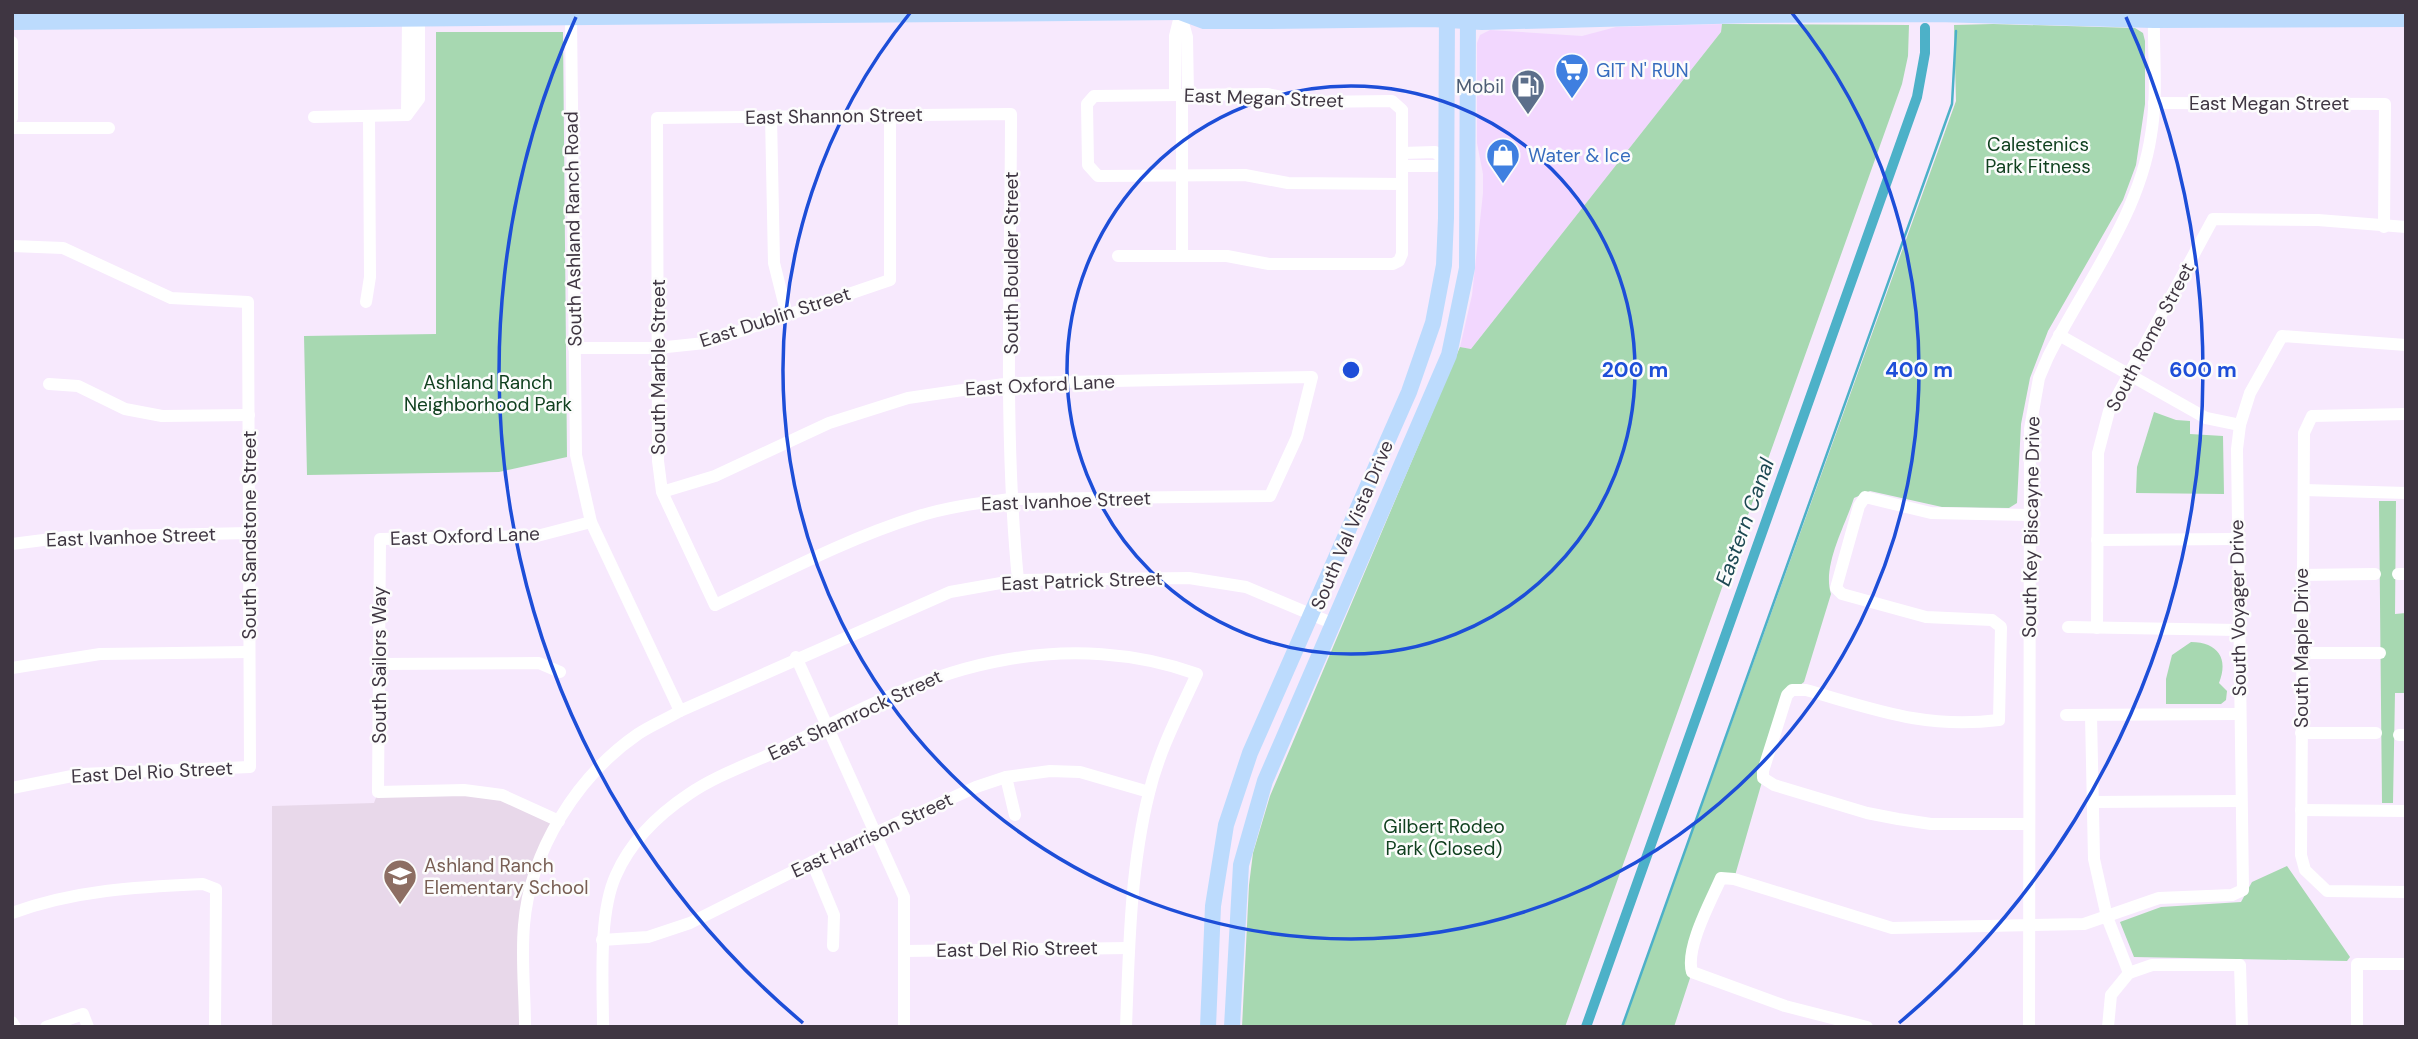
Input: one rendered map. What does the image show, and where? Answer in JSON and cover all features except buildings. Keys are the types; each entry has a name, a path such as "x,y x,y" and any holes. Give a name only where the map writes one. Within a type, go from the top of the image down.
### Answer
{"main road":[{"path":"12,22 319,16 414,19 1181,12 1204,21 1688,14 2330,16 2406,19"},
{"name":"South Val Vista Drive","path":"1208,1027 1213,906 1226,825 1250,753 1314,614 1427,347 1439,295 1445,242 1447,16"},
{"name":"South Val Vista Drive","path":"1232,1027 1241,865 1265,781 1449,355 1463,298 1467,268 1468,17"},
{"path":"1446,161 1468,160"},
{"path":"1406,399 1427,407"}],"street":[{"path":"1181,12 1187,37 1182,95 1182,256"},
{"name":"South Key Biscayne Drive","path":"2029,1027 2030,429 2039,379 2059,335 2138,188 2152,132 2154,16"},
{"name":"South Ashland Ranch Road","path":"571,18 576,455 591,522 680,711"},
{"path":"314,117 407,115 414,72 414,19"},
{"path":"12,42 12,118"},
{"name":"East Megan Street","path":"1182,176 1093,173 1088,165 1087,104 1091,99 1098,95 1267,94 1308,102 1397,103 1402,110 1402,159"},
{"name":"East Megan Street","path":"2154,103 2385,104 2384,227"},
{"name":"East Shannon Street","path":"657,118 1011,114"},
{"name":"South Boulder Street","path":"1011,114 1010,499 1018,580"},
{"name":"East Dublin Street","path":"574,348 657,348 705,343 890,280 890,115"},
{"path":"771,116 774,263 787,315"},
{"path":"366,302 370,277 369,117"},
{"name":"South Marble Street","path":"657,118 658,461 662,492 715,605"},
{"path":"12,128 109,128"},
{"path":"1118,257 1227,256 1269,264 1393,264 1399,261 1402,254 1402,159 1436,166 1446,161"},
{"path":"1182,176 1245,175 1288,183 1402,184"},
{"name":"South Rome Street","path":"2097,628 2096,540 2098,453 2101,435 2109,411 2131,375 2213,219 2318,220 2384,227"},
{"path":"2384,227 2406,227"},
{"name":"South Sandstone Street","path":"12,246 63,248 171,298 248,302 250,767"},
{"path":"2059,335 2206,418 2240,425"},
{"name":"South Voyager Drive","path":"2107,917 2159,898 2232,895 2243,890 2237,539 2240,425 2250,393 2282,336 2406,345"},
{"name":"East Oxford Lane","path":"662,492 715,476 829,423 908,398 1011,383 1312,377 1297,437 1270,496"},
{"path":"49,384 78,386 125,409 162,416 249,415"},
{"name":"South Maple Drive","path":"2406,414 2312,416 2304,433 2301,575 2302,864 2311,878 2327,891 2406,892"},
{"path":"2304,490 2406,493"},
{"name":"East Ivanhoe Street","path":"715,605 864,535 918,516 1010,499 1270,496"},
{"path":"2028,824 1931,824 1867,814 1774,785 1763,778 1787,695 1792,690 1806,690 1920,722 1965,724 1999,720 2001,627 1992,620 1926,617 1842,594 1836,588 1859,506 1865,497 1931,513 2029,515"},
{"name":"East Oxford Lane","path":"380,538 537,536 591,522"},
{"name":"East Ivanhoe Street","path":"12,544 67,537 249,533"},
{"name":"South Sailors Way","path":"380,538 379,792 464,790 502,795 559,821"},
{"path":"2096,540 2237,539"},
{"path":"2301,575 2375,575"},
{"name":"East Patrick Street","path":"680,711 796,657 950,592 1018,580 1189,578 1246,587 1334,624"},
{"path":"2067,627 2238,630"},
{"path":"12,667 100,654 249,652"},
{"path":"2301,653 2380,653"},
{"name":"East Shamrock Street","path":"602,940 615,876 635,842 652,823 691,793 826,726 930,679 1006,659 1038,655 1125,655 1160,661 1197,674 1168,736 1149,792"},
{"path":"796,657 904,897 904,1027"},
{"path":"379,664 540,663 560,673"},
{"path":"525,1027 524,925 543,850 578,790 606,761 638,734 680,711"},
{"path":"2066,715 2240,714"},
{"path":"2091,715 2094,859 2107,917 2129,973"},
{"path":"2301,733 2376,733"},
{"name":"East Del Rio Street","path":"12,788 95,772 250,767"},
{"name":"East Harrison Street","path":"602,940 648,937 690,923 812,862 976,787 1006,777 1050,771 1080,772 1149,792"},
{"path":"1006,777 1016,815"},
{"path":"1126,1027 1136,866 1149,792"},
{"path":"2092,802 2240,801"},
{"path":"2301,810 2406,811"},
{"path":"812,862 834,915 833,946"},
{"path":"1867,1027 1786,1006 1692,972 1689,962 1721,878 1734,879 1892,928 2084,924 2107,917"},
{"path":"12,913 44,902 111,888 202,884 216,889 215,1027"},
{"path":"602,940 603,1027"},
{"name":"East Del Rio Street","path":"904,951 1129,948"},
{"path":"2357,1027 2357,964 2406,964"},
{"path":"2108,1027 2111,995 2129,973 2152,965 2240,965 2242,1027"},
{"path":"47,1027 85,1021"},
{"path":"12,1022 15,1027"}],"shaded area":[{"path":"1722,24 1721,32 1471,349 1460,347 1472,295 1483,193 1483,174 1477,143 1477,43 1480,35 1490,30 1582,36 1616,27"},
{"name":"Ashland Ranch Elementary School","path":"378,792 502,795 559,821 543,850 524,925 525,1027 272,1027 272,806 374,803"}],"green space":[{"name":"Gilbert Rodeo Park (Closed)","path":"1722,24 1909,25 1908,56 1902,84 1565,1027 1242,1027 1249,885 1253,853 1270,796 1460,347 1471,349 1721,32"},
{"name":"Calestenics Park Fitness","path":"1954,25 2135,28 2143,33 2145,41 2145,104 2136,165 2123,200 2048,331 2030,378 2021,424 2017,503 2009,508 1942,507 1870,491 1854,498 1832,559 1829,583 1831,594 1804,682 1787,695 1734,879 1721,878 1695,942 1692,972 1674,1027 1622,1027 1956,101"},
{"name":"Ashland Ranch Neighborhood Park","path":"436,32 563,32 567,457 499,472 307,475 304,336 436,334"},
{"path":"2154,412 2176,420 2190,421 2190,434 2223,436 2224,494 2136,493 2137,467"},
{"path":"2379,501 2396,501 2395,614 2406,613 2406,693 2395,693 2393,803 2382,803"},
{"path":"2191,642 2208,645 2219,653 2222,659 2219,683 2227,691 2226,700 2221,704 2166,704 2166,679 2172,655"},
{"path":"2287,866 2350,957 2347,961 2134,957 2120,922 2161,907 2241,902 2252,882"}],"waterway":[{"name":"Eastern Canal","path":"1586,1027 1917,97 1925,53 1925,28"},
{"path":"1622,1027 1952,104 1956,31"}],"place":[{"name":"GIT N' RUN","path":"1572,100"},
{"name":"Mobil","path":"1528,116"},
{"name":"Water & Ice","path":"1503,185"},
{"name":"Ashland Ranch Elementary School","path":"400,906"}]}
